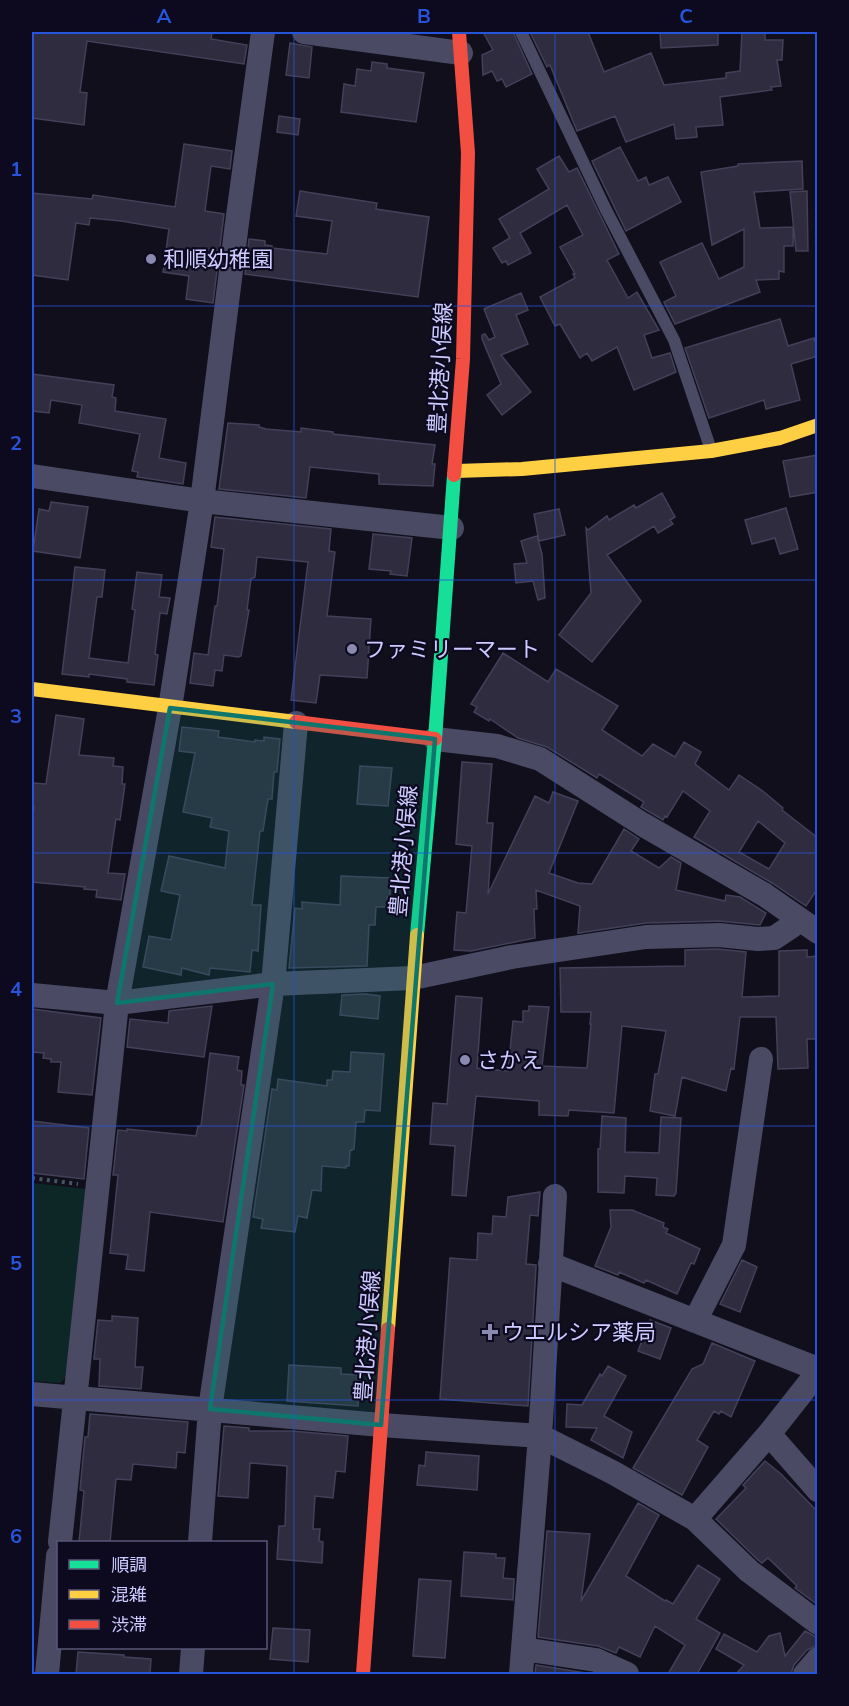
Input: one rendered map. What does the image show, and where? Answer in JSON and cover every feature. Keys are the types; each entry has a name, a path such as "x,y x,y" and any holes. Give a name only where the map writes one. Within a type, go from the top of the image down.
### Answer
{"main road":[{"name":"豊北港小俣線","path":"363,1674 413,978 435,740 463,359 468,153 460,42"},
{"path":"456,471 522,469 711,451 780,438 818,424"},
{"path":"32,689 435,740"}],"street":[{"path":"60,1541 117,1003 170,708 202,501 263,32"},
{"path":"304,32 460,42"},
{"path":"32,476 202,501 452,528"},
{"path":"200,1541 210,1409 273,984 296,723"},
{"path":"435,740 497,746 540,759 642,824 765,895 818,932"},
{"path":"32,995 117,1003 273,984 413,978 512,957 646,937 719,935 758,939 774,938 792,926 797,919"},
{"path":"695,1321 734,1245 761,1059"},
{"path":"521,1674 540,1436 555,1196"},
{"path":"550,1264 818,1371 769,1434 695,1519"},
{"path":"32,1394 381,1425 540,1436 612,1472 695,1519 749,1571 818,1623"},
{"path":"769,1434 818,1490"},
{"path":"47,1674 57,1567"},
{"path":"190,1674 192,1649"},
{"path":"523,1649 596,1660 627,1674"},
{"path":"805,1674 818,1659"}],"lane":[{"path":"520,32 606,210 674,340 711,451"}],"path":[{"path":"32,1178 96,1186"}],"highlighted area":[{"path":"170,708 435,739 381,1425 210,1409 273,984 117,1003"}],"green space":[{"path":"32,1183 87,1189 67,1377 60,1383 32,1381"}],"building":[{"path":"32,32 212,32 211,39 247,45 244,64 87,41 80,92 87,93 84,125 32,118"},
{"path":"483,32 513,32 532,74 506,87 502,79 497,81 492,71 483,75 482,55 493,50"},
{"path":"530,32 588,32 604,72 651,53 664,85 726,78 726,73 740,71 742,32 765,32 765,40 783,40 782,60 777,60 781,86 771,87 772,90 720,97 723,125 696,127 697,137 676,139 674,124 626,142 615,116 577,131 550,65 547,67"},
{"path":"660,32 718,32 718,45 661,48"},
{"path":"290,43 312,47 309,78 286,75"},
{"path":"372,62 387,64 387,68 424,73 416,122 341,112 344,84 355,86 357,69 371,71"},
{"path":"279,116 300,119 298,135 277,132"},
{"path":"184,144 232,151 230,169 211,166 205,211 224,214 213,303 186,299 189,276 163,272 169,229 121,221 90,218 89,225 76,223 68,280 32,275 32,193 92,199 93,195 175,207"},
{"path":"620,147 638,181 646,177 649,185 668,177 681,202 626,231 592,161"},
{"path":"559,156 569,172 577,168 619,254 607,260 628,298 637,292 659,330 644,335 652,358 670,353 676,372 634,390 617,347 592,361 587,353 580,358 560,324 555,326 540,297 575,278 560,247 583,235 567,205 520,233 531,253 508,265 506,261 502,263 493,248 510,238 499,219 549,189 537,169"},
{"path":"802,161 803,189 754,192 760,228 793,227 793,246 784,246 784,272 779,271 779,279 756,280 760,292 675,324 664,302 676,296 660,262 702,243 719,279 744,267 744,229 712,245 701,172 738,166 738,164"},
{"path":"300,191 377,203 376,209 429,217 418,297 245,274 249,239 265,241 265,245 272,246 272,248 327,254 332,221 296,216"},
{"path":"807,191 808,251 796,251 790,192"},
{"path":"521,293 528,310 516,315 528,344 501,355 531,392 502,415 487,395 501,384 482,339 482,335 485,334 489,340 495,337 484,309"},
{"path":"780,319 788,346 814,338 818,350 818,356 791,364 800,400 766,409 764,400 709,418 685,348"},
{"path":"32,374 114,385 112,397 116,398 115,411 166,419 159,458 186,463 183,484 137,477 138,472 132,471 140,434 79,423 82,405 51,400 49,413 32,411"},
{"path":"228,423 259,425 266,429 301,432 301,428 333,432 333,434 435,445 432,464 435,464 433,486 379,484 379,474 310,467 306,498 219,489"},
{"path":"818,455 818,492 790,497 783,461"},
{"path":"662,493 675,517 670,520 673,524 658,533 654,526 607,555 641,601 592,662 559,635 591,593 586,528 588,530 607,516 609,520 634,505 636,508"},
{"path":"51,502 88,507 80,558 33,551 39,509 49,511"},
{"path":"786,508 798,549 780,554 775,538 752,544 745,520"},
{"path":"559,509 565,535 539,541 534,514"},
{"path":"215,517 331,529 329,551 335,552 327,616 371,619 367,678 320,675 316,703 291,700 308,562 257,557 255,577 251,579 247,610 249,610 241,656 224,655 222,671 215,670 213,686 190,683 194,653 208,655 215,606 217,606 224,549 211,547"},
{"path":"373,534 412,538 407,576 390,574 391,571 369,569"},
{"path":"537,536 542,554 545,598 538,600 533,581 516,583 514,564 527,563 521,541"},
{"path":"75,567 105,570 102,597 97,597 89,658 128,663 137,572 162,575 159,597 170,598 167,614 160,613 154,685 89,674 89,677 62,674"},
{"path":"503,653 548,682 556,669 618,706 602,730 642,756 653,744 675,757 684,742 701,752 695,764 729,790 739,775 764,792 783,808 782,810 818,838 818,888 806,906 694,837 710,811 683,791 663,820 641,807 644,802 599,774 597,778 547,747 518,738 490,719 489,721 474,712 477,707 471,704","holes":["758,821 785,843 769,869 739,852"]},
{"path":"56,715 84,719 79,755 114,758 113,766 123,767 122,784 125,784 120,820 116,819 108,873 125,874 121,900 96,897 97,890 84,889 85,887 32,882 34,807 32,806 32,783 46,784"},
{"path":"182,727 219,731 218,737 255,742 255,740 264,741 264,737 280,739 272,799 268,799 263,831 260,831 252,905 261,905 258,951 252,950 250,972 210,968 209,975 182,968 181,975 143,967 149,936 171,940 180,895 161,891 169,856 225,868 229,831 210,827 212,818 183,812 195,753 179,751"},
{"path":"462,762 492,764 487,823 493,823 488,894 535,796 549,803 553,792 578,801 549,873 578,883 592,884 624,829 639,839 631,851 659,868 671,857 681,863 676,890 725,901 726,895 740,897 766,913 760,925 719,921 646,923 578,933 580,906 536,890 535,938 471,951 454,950 457,912 466,913 472,846 456,844"},
{"path":"360,766 392,768 388,806 357,804"},
{"path":"341,876 390,878 390,897 387,897 387,907 376,907 375,925 369,925 367,966 289,968 295,908 302,909 302,902 340,905"},
{"path":"718,949 746,952 742,997 779,996 779,951 807,950 807,957 818,956 818,1039 807,1039 808,1068 778,1069 776,1017 740,1017 734,1069 731,1068 726,1091 682,1077 675,1116 650,1111 655,1074 658,1074 666,1031 622,1026 614,1113 569,1110 568,1116 539,1115 539,1101 476,1096 466,1196 452,1195 455,1146 430,1144 433,1103 447,1104 456,996 482,998 477,1068 508,1071 513,1021 523,1022 523,1011 529,1011 529,1006 549,1007 542,1066 587,1068 591,1012 561,1012 560,968 685,966 685,950"},
{"path":"342,995 380,996 378,1019 340,1015"},
{"path":"212,1006 204,1057 127,1047 130,1019 168,1023 169,1011"},
{"path":"32,1009 101,1018 92,1095 58,1092 61,1062 51,1062 51,1059 43,1058 44,1053 32,1052"},
{"path":"351,1052 384,1054 380,1111 365,1110 364,1122 356,1122 354,1149 350,1151 349,1166 346,1168 322,1166 321,1191 312,1190 307,1218 298,1216 295,1232 261,1228 263,1219 253,1217 272,1089 277,1090 278,1079 327,1086 327,1080 332,1080 333,1071 350,1072"},
{"path":"210,1053 239,1057 237,1070 242,1071 241,1085 244,1085 223,1222 150,1212 144,1271 126,1269 128,1255 110,1253 118,1175 113,1175 118,1130 196,1136 198,1126 201,1126"},
{"path":"602,1116 626,1118 625,1152 659,1153 661,1117 681,1118 674,1196 656,1195 657,1178 625,1176 624,1193 598,1192 598,1149 600,1149"},
{"path":"32,1121 89,1128 84,1179 32,1173"},
{"name":"ウエルシア薬局","path":"540,1192 538,1216 530,1215 526,1264 536,1265 528,1406 440,1399 450,1258 477,1260 478,1233 492,1234 493,1216 506,1217 508,1197"},
{"path":"610,1210 632,1210 664,1223 663,1227 668,1229 666,1233 700,1249 677,1294 646,1280 644,1283 619,1272 618,1275 595,1266 611,1227"},
{"path":"742,1260 757,1267 740,1312 720,1304"},
{"path":"112,1316 138,1318 135,1367 143,1367 141,1389 99,1386 100,1359 94,1359 98,1320 112,1321"},
{"path":"650,1320 671,1328 660,1359 638,1351"},
{"path":"712,1343 755,1361 731,1417 721,1411 719,1414 714,1411 697,1440 708,1447 682,1495 633,1468 692,1369 703,1364"},
{"path":"289,1365 341,1368 341,1374 361,1375 358,1406 287,1401"},
{"path":"608,1366 626,1376 604,1416 632,1432 623,1458 591,1440 597,1428 566,1427 567,1404 582,1405 600,1374 602,1376"},
{"path":"90,1414 188,1422 185,1453 177,1452 176,1468 133,1464 131,1480 116,1479 110,1541 79,1541 84,1491 80,1490 85,1437 88,1437"},
{"path":"224,1426 249,1428 249,1431 292,1431 348,1436 345,1472 336,1471 333,1498 315,1496 313,1529 320,1529 319,1541 323,1542 322,1563 277,1559 279,1526 285,1526 287,1466 250,1463 248,1498 218,1496"},
{"path":"426,1452 479,1456 477,1490 417,1485 419,1465 425,1466"},
{"path":"765,1461 818,1512 818,1605 795,1588 797,1586 768,1558 762,1563 758,1560 716,1519 746,1488 743,1485"},
{"path":"638,1503 659,1515 626,1576 673,1604 698,1565 720,1579 696,1619 720,1633 697,1674 668,1674 685,1645 655,1626 640,1657 619,1647 616,1653 598,1646 538,1637 547,1531 590,1534 581,1601"},
{"path":"464,1552 496,1554 496,1558 505,1558 503,1578 514,1579 513,1600 461,1596"},
{"path":"419,1579 451,1581 445,1658 413,1656"},
{"path":"273,1628 310,1630 308,1662 270,1659"},
{"path":"805,1631 818,1638 818,1645 807,1650 794,1665 791,1674 736,1674 744,1665 716,1649 724,1634 757,1652 769,1636 780,1633 785,1656"},
{"path":"78,1652 151,1659 150,1674 76,1674"},
{"path":"536,1665 592,1674 535,1674"}],"traffic: fast":[{"path":"417,935 435,739 454,475"}],"traffic: slow":[{"path":"456,471 522,469 711,451 780,438 818,425"},
{"path":"32,689 296,722"},
{"path":"388,1329 417,935"}],"traffic: jam":[{"path":"454,475 463,359 468,153 459,32"},
{"path":"296,722 435,739"},
{"path":"363,1674 388,1329"}],"place":[{"name":"和順幼稚園","path":"151,259"},
{"name":"ファミリーマート","path":"352,649"},
{"name":"さかえ","path":"465,1060"},
{"name":"ウエルシア薬局","path":"490,1332"}]}
